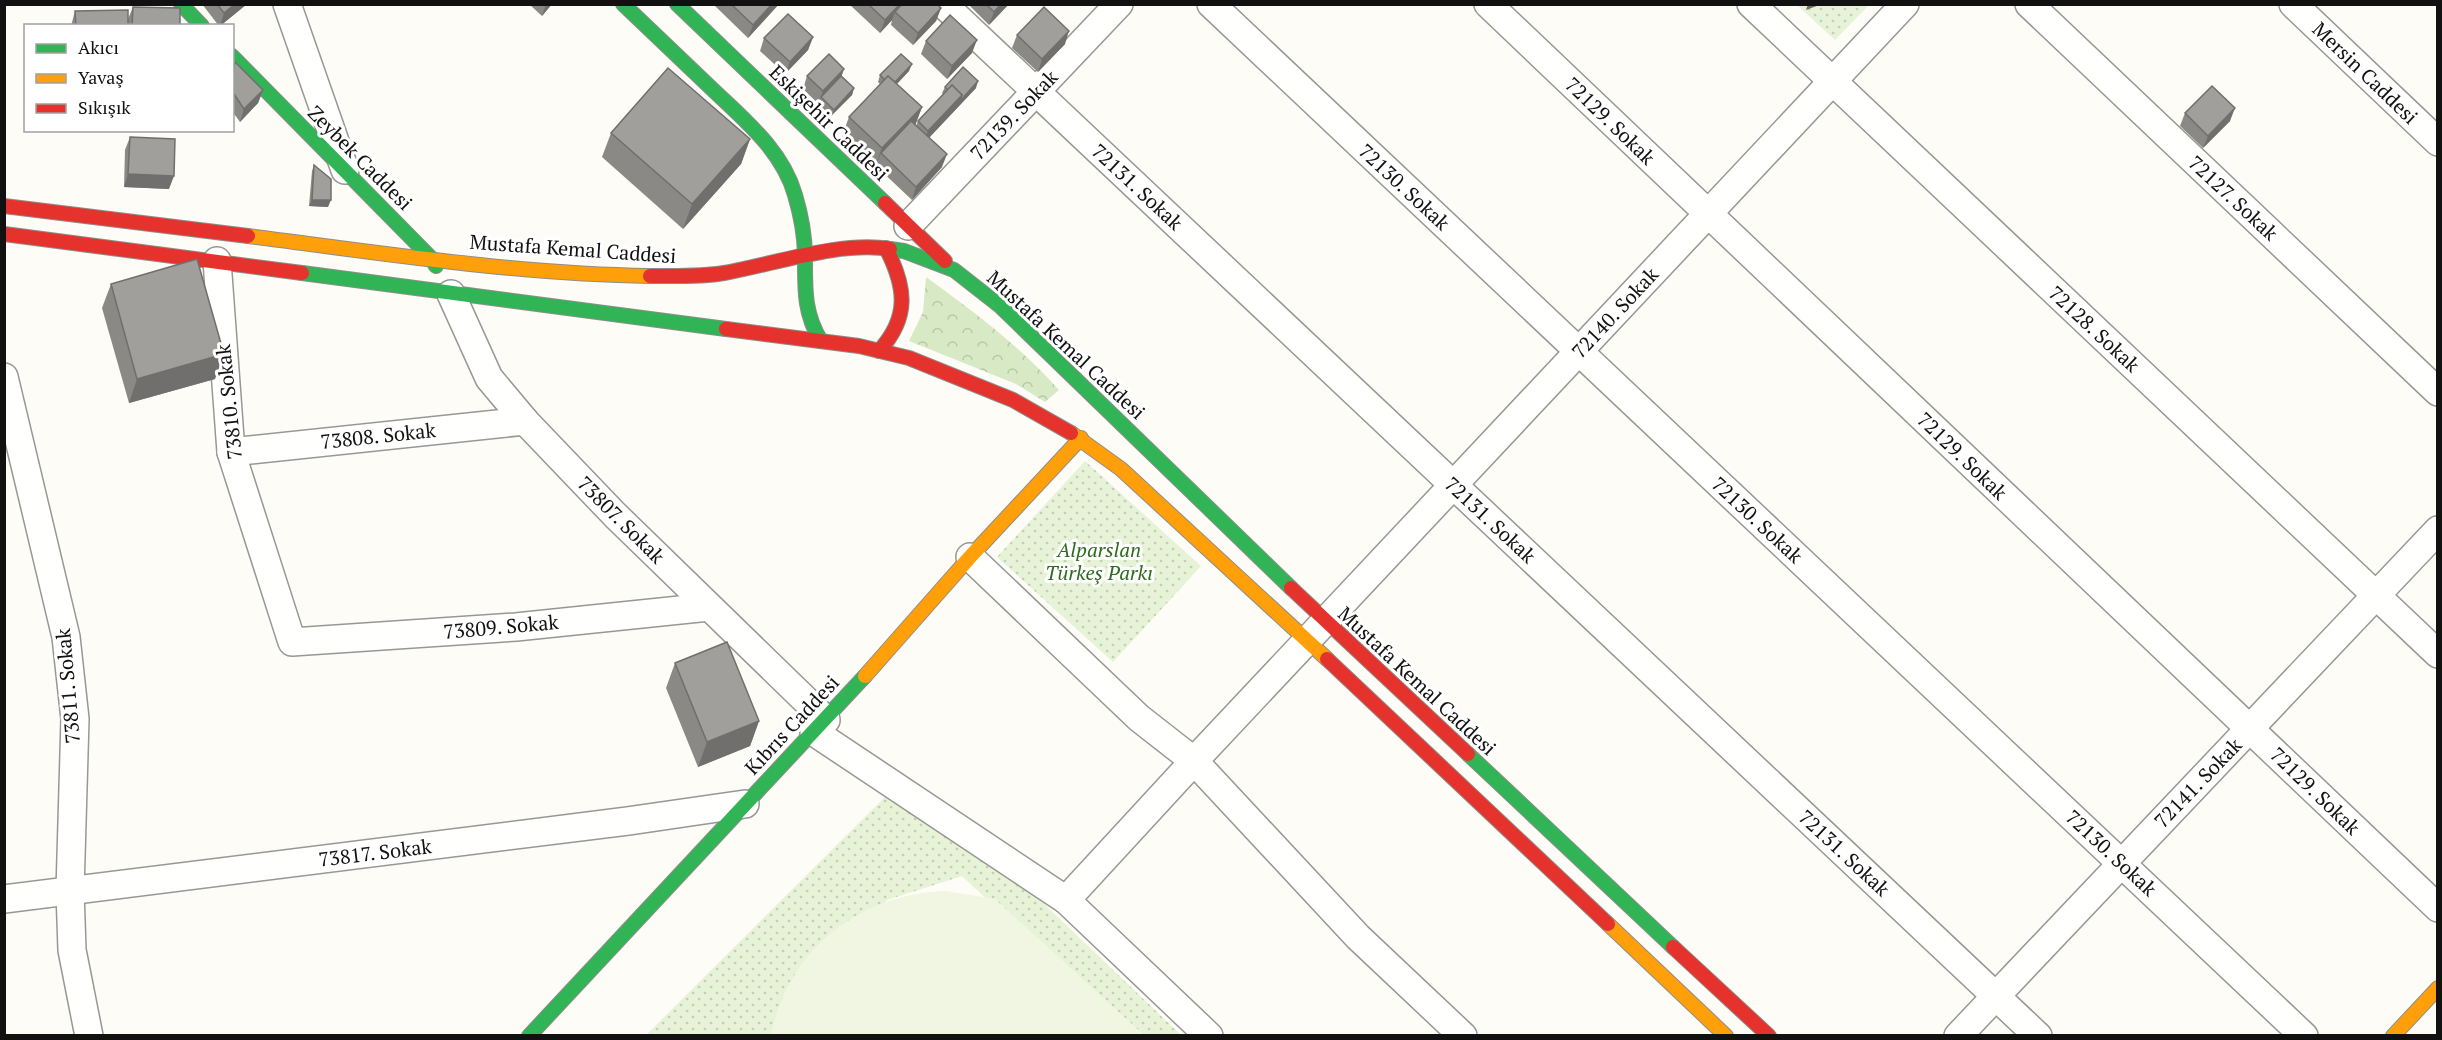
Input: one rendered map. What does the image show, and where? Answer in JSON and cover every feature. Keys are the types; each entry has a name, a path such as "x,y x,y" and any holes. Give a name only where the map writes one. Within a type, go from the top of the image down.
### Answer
{"main road":[{"path":"181,4 200,24"},
{"path":"623,4 760,135 787,171 795,194 805,257 804,303 810,325 820,341"},
{"name":"Eskişehir Caddesi","path":"677,4 954,270"},
{"name":"Zeybek Caddesi","path":"234,59 432,258 451,294"},
{"name":"Mustafa Kemal Caddesi","path":"4,206 432,258 608,275 657,277 722,273 848,248 886,248 904,251 954,270 1000,306 1316,631 1726,1035"},
{"name":"Mustafa Kemal Caddesi","path":"4,234 820,341 909,358 1013,400 1081,438 1316,631 1769,1035"},
{"path":"879,351 889,341 899,321 902,306 903,288 886,248"},
{"name":"Kıbrıs Caddesi","path":"544,1031 745,804 820,726 970,557 1081,438"},
{"path":"2396,1035 2438,988"}],"street":[{"path":"287,4 346,171"},
{"name":"72131. Sokak","path":"943,4 2038,1035"},
{"name":"72139. Sokak","path":"908,226 1119,4"},
{"name":"72130. Sokak","path":"1211,4 2304,1035"},
{"name":"72129. Sokak","path":"1488,4 2438,908"},
{"name":"72128. Sokak","path":"1751,4 2438,654"},
{"name":"72140. Sokak","path":"1066,900 1905,4"},
{"name":"72127. Sokak","path":"2028,4 2438,392"},
{"name":"Mersin Caddesi","path":"2293,4 2438,142"},
{"name":"73810. Sokak","path":"217,261 231,452 292,642"},
{"name":"73807. Sokak","path":"451,294 489,378 525,421 709,607 820,726 1066,900 1209,1035"},
{"name":"73811. Sokak","path":"4,377 66,637 75,719 70,891 72,950 89,1035"},
{"name":"73808. Sokak","path":"231,452 525,421"},
{"name":"72141. Sokak","path":"1958,1035 2438,530"},
{"path":"970,557 1139,718 1194,761 1358,937 1463,1035"},
{"name":"73809. Sokak","path":"292,642 516,627 709,607"},
{"name":"73817. Sokak","path":"4,899 628,821 745,804"}],"green space":[{"path":"1797,5 1869,5 1835,40"},
{"path":"926,277 1012,344 1059,390 1045,402 1016,384 909,341 923,312"},
{"name":"Alparslan Türkeş Parkı","path":"1085,461 1201,566 1113,662 997,557"},
{"path":"886,796 1040,900 1181,1035 1132,1035 962,876 887,900 775,1035 645,1036"},
{"path":"945,891 995,899 1144,1035 771,1035 780,1005 793,977 811,953 832,932 857,915 884,903 914,895"}],"building":[{"path":"217,4 235,4 224,13"},
{"path":"731,4 772,4 753,25"},
{"path":"868,4 900,4 885,20"},
{"path":"902,4 937,4 941,8 918,33 895,12"},
{"path":"986,4 1001,4 994,12"},
{"path":"133,7 180,8 180,24 132,24"},
{"path":"1044,7 1069,31 1042,59 1017,35"},
{"path":"128,10 128,24 76,24 75,11"},
{"path":"788,14 813,37 790,62 764,38"},
{"path":"950,15 977,40 952,66 926,41"},
{"path":"829,54 844,69 823,91 807,76"},
{"path":"901,54 912,64 895,82 888,76 885,80 880,75"},
{"path":"235,62 263,90 244,109 234,94"},
{"path":"963,67 978,81 960,101 962,95 952,85 948,90 945,87"},
{"path":"668,68 750,139 692,204 611,133"},
{"path":"841,76 854,88 834,110 821,97"},
{"path":"888,76 922,107 882,148 849,117"},
{"path":"952,85 962,95 928,131 918,121"},
{"path":"2212,86 2235,108 2208,136 2185,113"},
{"path":"911,121 947,154 916,187 881,153"},
{"path":"130,137 175,139 174,176 128,174"},
{"path":"314,165 331,179 331,200 312,200"},
{"path":"197,259 224,354 137,379 111,284"},
{"path":"727,642 759,721 707,742 675,663"}],"traffic: fast":[{"path":"181,4 200,24"},
{"path":"623,4 760,135 781,163 789,178 799,210 804,242 808,311 821,341"},
{"path":"677,4 885,203"},
{"path":"234,58 432,259 436,266"},
{"path":"890,249 904,251 954,270 1000,306 1291,588"},
{"path":"302,273 726,329"},
{"path":"529,1036 865,676"},
{"path":"1468,754 1673,947"}],"traffic: slow":[{"path":"248,236 499,267 650,276"},
{"path":"1071,433 1121,469 1327,659"},
{"path":"865,676 970,557 1081,438"},
{"path":"1608,924 1726,1036"},
{"path":"2393,1036 2438,988"}],"traffic: jam":[{"path":"885,203 945,261"},
{"path":"4,206 248,236"},
{"path":"4,234 302,273"},
{"path":"650,276 715,274 850,248 890,249"},
{"path":"879,351 896,326 902,301 898,276 886,248"},
{"path":"726,329 859,346 909,358 1013,400 1071,433"},
{"path":"1291,588 1468,754"},
{"path":"1327,659 1608,924"},
{"path":"1673,947 1769,1036"}]}
